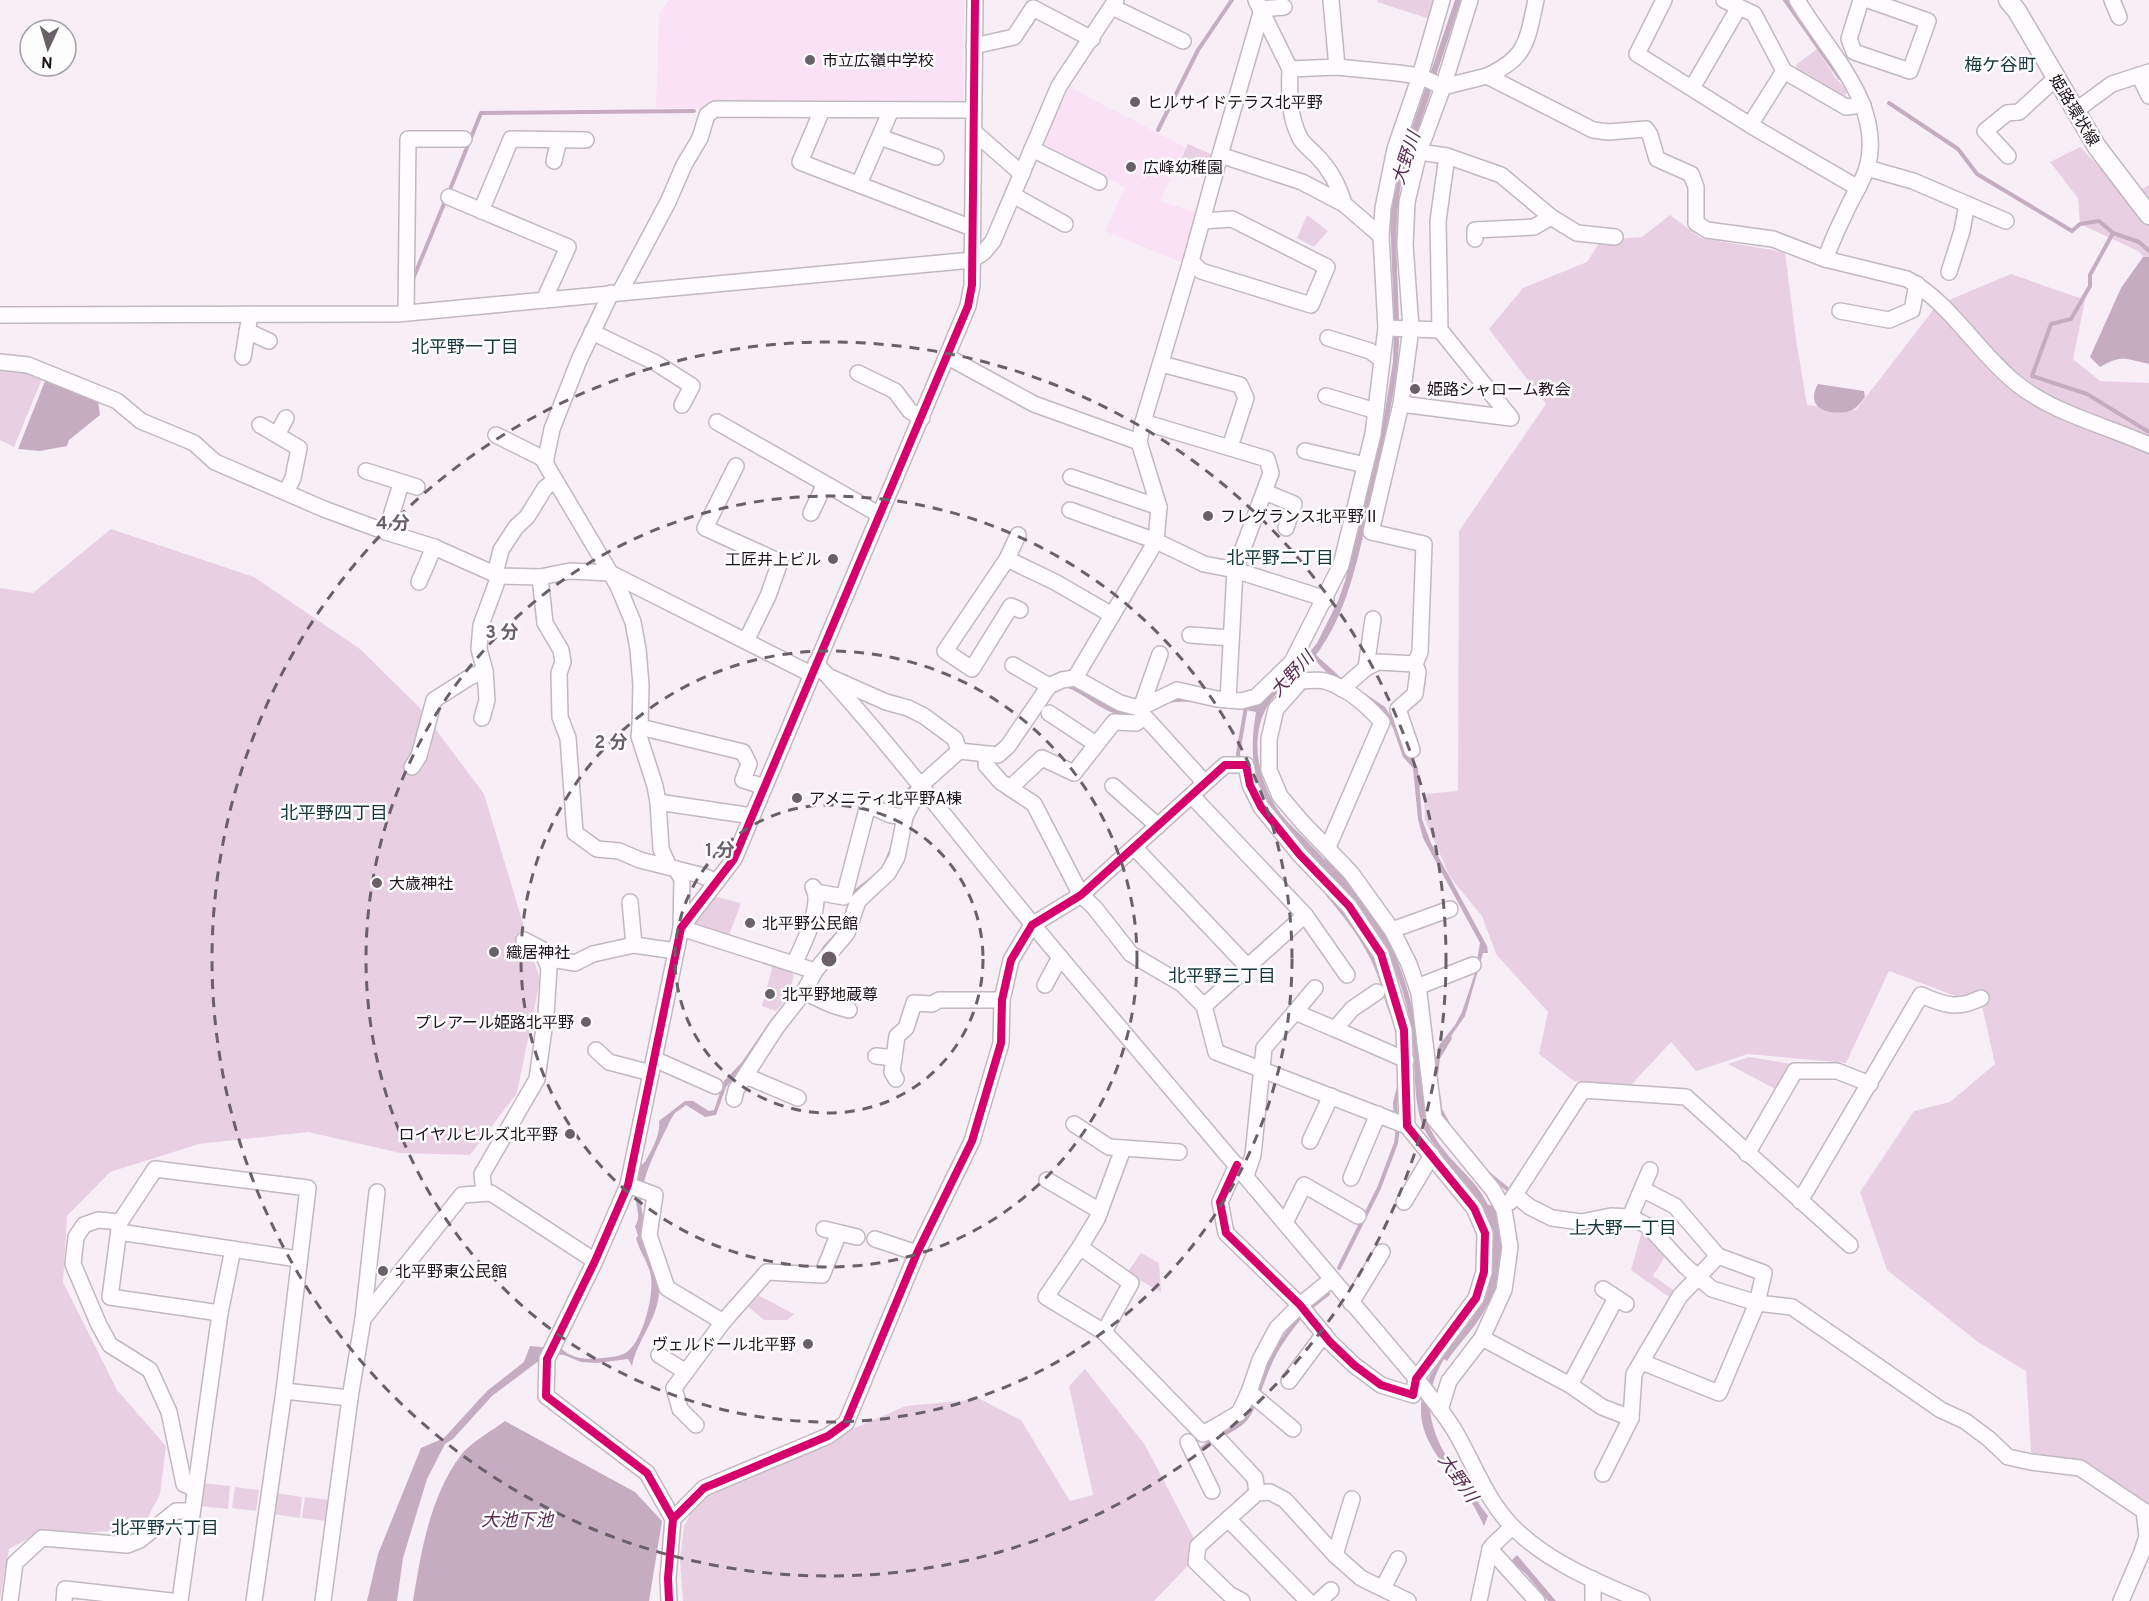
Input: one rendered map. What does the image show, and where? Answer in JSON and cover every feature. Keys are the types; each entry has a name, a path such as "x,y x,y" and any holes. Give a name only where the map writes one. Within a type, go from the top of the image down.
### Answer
{"main road":[{"name":"姫路環状線","path":"2008,0 2017,10 2097,147 2149,215"}],"street":[{"path":"681,928 734,859 948,357 971,295 975,0"},
{"path":"1331,0 1337,67"},
{"path":"1315,988 1263,1048 1262,1070 1253,1155 1220,1202 1226,1233 1300,1305 1354,1365 1381,1385 1413,1395 1416,1379 1476,1298 1484,1272 1485,1233 1474,1208 1407,1126 1378,1114 1262,1070 1216,1052 1204,1006 1182,984 1131,954 1094,907 1081,895 1034,804 1001,782 986,765 1048,686 1062,680 1075,678 1120,704 1135,707 1177,690 1241,701 1256,697 1292,663 1341,565 1373,434 1386,328 1381,236 1383,208 1395,149 1420,76 1442,0"},
{"path":"1412,750 1398,709 1415,694 1418,672 1415,664 1420,652 1424,544 1371,532 1401,404 1411,328 1405,245 1407,202 1419,152 1443,87 1470,0"},
{"path":"1290,69 1337,67 1420,76 1443,87 1487,76 1507,67 1526,44 1536,0"},
{"path":"1664,0 1637,54 1750,125 1858,188"},
{"path":"1724,0 1754,14 1784,72 1846,107 1863,105"},
{"path":"1797,0 1836,57 1863,105 1872,142 1867,168 1824,259"},
{"path":"1861,0 1849,39 1854,52 1910,71 1928,21 1868,0"},
{"path":"2112,0 2119,17"},
{"path":"0,315 406,314 616,292 972,260 984,252 993,241 1059,86 1114,4 1183,41"},
{"path":"1259,12 1284,7"},
{"path":"1692,88 1739,7"},
{"path":"974,46 1014,37 1033,8 1092,39"},
{"path":"1259,12 1290,69 1289,99 1301,141 1329,171 1340,189 1344,204"},
{"path":"1075,678 1156,541 1159,507 1139,442 1203,221 1259,12"},
{"path":"1750,125 1784,72"},
{"path":"2075,111 2112,84 2144,73 2149,96"},
{"path":"1487,76 1593,130 1608,132 1646,129 1657,159 1691,174 1696,187 1696,223 1707,230 1773,239 1824,259 1907,279 1917,284 1934,299 2016,383 2067,413 2149,445"},
{"path":"2008,156 1985,131 2007,113 2019,112 2056,78"},
{"path":"669,1601 668,1578 673,1519 647,1473 546,1396 547,1359 595,1261 628,1185 681,928 682,879 672,868 661,849 658,801 639,736 641,685 633,622 610,573 545,463 552,429 579,360 592,332 668,202 684,165 700,138 706,115 715,109 974,110"},
{"path":"822,110 800,162 972,228"},
{"path":"859,184 891,110"},
{"path":"406,314 408,139 447,132 464,139"},
{"path":"974,132 1022,174"},
{"path":"880,137 936,157"},
{"path":"481,211 512,140 586,140"},
{"path":"554,161 559,140"},
{"path":"1032,149 1099,182"},
{"path":"1419,152 1447,156 1501,175 1551,217 1577,233 1615,237"},
{"path":"1220,155 1302,182 1344,204 1381,236"},
{"path":"1401,404 1511,418 1440,330 1438,221 1447,156"},
{"path":"1867,168 1913,182 2006,221"},
{"path":"1013,195 1065,224"},
{"path":"449,197 568,247 544,300"},
{"path":"1948,272 1962,231 1967,204"},
{"path":"1475,239 1475,230 1534,227 1551,217"},
{"path":"1191,261 1201,271 1311,305 1327,267 1232,219 1203,221"},
{"path":"1840,311 1889,320 1912,310 1917,284"},
{"path":"243,357 250,315"},
{"path":"1386,328 1440,330"},
{"path":"247,331 269,340"},
{"path":"592,332 656,363 692,386 682,405"},
{"path":"1328,339 1370,351 1382,360"},
{"path":"948,357 1034,404 1139,442"},
{"path":"0,362 28,365 117,401 141,421 194,443 215,462 386,532 434,547 497,575 540,577 570,571 610,573 746,641 814,668 886,702 908,708 924,716 957,745 997,752"},
{"path":"1161,364 1240,386 1246,398 1230,447"},
{"path":"858,373 895,391 910,411 922,418"},
{"path":"1326,396 1376,411"},
{"path":"277,435 286,418"},
{"path":"717,422 880,515"},
{"path":"1143,422 1267,459 1270,473 1235,570 1228,700"},
{"path":"261,425 299,448 293,478 286,492"},
{"path":"496,435 546,460"},
{"path":"1305,451 1365,465"},
{"path":"736,466 705,528 780,562 768,596 746,641"},
{"path":"366,471 417,488"},
{"path":"1071,477 1159,507"},
{"path":"482,718 487,699 485,671 479,649 481,625 497,575 501,550 516,527 527,517 545,488 555,480"},
{"path":"386,532 401,484"},
{"path":"811,513 825,484"},
{"path":"1264,492 1294,504 1290,526"},
{"path":"1070,510 1156,541 1204,564 1235,570 1326,599"},
{"path":"1018,535 1007,559 988,575 940,649 972,669 1011,606 1020,610"},
{"path":"419,582 434,547"},
{"path":"1007,559 1055,582 1112,615"},
{"path":"540,577 545,622 561,650 563,662 559,673 560,717 568,738 575,833 597,849 619,851 640,860 716,881"},
{"path":"1366,668 1373,620"},
{"path":"1190,635 1231,638"},
{"path":"1142,705 1161,654"},
{"path":"1346,686 1366,668 1378,662 1415,664"},
{"path":"1292,663 1301,681"},
{"path":"1013,665 1048,686"},
{"path":"412,767 419,756 434,700 470,677 485,671"},
{"path":"829,677 917,781 1032,925 1416,1379 1455,1432 1491,1498 1512,1527 1539,1548 1593,1579 1642,1601"},
{"path":"1328,847 1382,722 1346,686 1323,680 1301,681 1276,709 1269,739 1269,770 1281,796 1302,822 1351,873 1392,930 1409,964 1417,987 1434,1118 1493,1190 1504,1210 1510,1247 1504,1290 1482,1338 1449,1381 1440,1410"},
{"path":"1049,713 1096,744"},
{"path":"1010,788 1042,758 1074,773 1114,722 1136,723 1145,717 1205,783"},
{"path":"640,727 743,752 749,764 742,780 764,787"},
{"path":"805,967 847,933 858,901 888,873 897,857 898,816 917,781 957,745"},
{"path":"673,1519 704,1488 828,1436 846,1423 916,1253 972,1141 1001,1043 1002,1000 1011,960 1032,925 1081,895 1225,765 1246,765 1250,785 1262,807 1300,855 1350,906 1382,954 1404,1030 1407,1126"},
{"path":"1113,786 1158,826"},
{"path":"1192,796 1305,915 1347,975"},
{"path":"658,801 752,816"},
{"path":"734,1099 736,1090 776,1028 804,992 811,922 816,904 814,889 842,903 868,805 898,816"},
{"path":"1135,848 1247,966"},
{"path":"630,903 634,945"},
{"path":"1392,930 1450,909"},
{"path":"1204,1006 1305,915"},
{"path":"681,928 805,967"},
{"path":"524,940 557,960 575,963 593,954 634,945 676,951"},
{"path":"484,1193 482,1174 537,1079 546,1014 549,968 541,949"},
{"path":"1045,985 1060,957"},
{"path":"1417,987 1473,965"},
{"path":"804,992 849,1010"},
{"path":"1335,1029 1352,1009 1377,992"},
{"path":"1800,1201 1921,995 1943,1005 1967,1005 1981,998"},
{"path":"896,1079 892,1072 897,1036 906,1028 914,1003 932,1004 939,1000 1002,1000"},
{"path":"1295,1012 1406,1060"},
{"path":"596,1050 609,1062 653,1066 715,1086"},
{"path":"876,1056 894,1058"},
{"path":"1747,1154 1795,1071 1837,1071 1870,1084"},
{"path":"746,1076 798,1098"},
{"path":"1504,1210 1583,1090 1686,1096 1747,1154 1850,1245"},
{"path":"1310,1141 1331,1096"},
{"path":"1351,1178 1378,1114"},
{"path":"1074,1124 1109,1147 1179,1152"},
{"path":"1123,1149 1101,1211 1046,1297 1104,1332 1255,1478 1257,1493"},
{"path":"1404,1202 1432,1155"},
{"path":"220,1312 110,1297 120,1227 155,1169 308,1188 284,1391 254,1601"},
{"path":"1630,1217 1650,1170"},
{"path":"1047,1180 1101,1211"},
{"path":"628,1185 655,1195 649,1235 667,1288 723,1322"},
{"path":"1285,1223 1305,1185 1358,1216"},
{"path":"1641,1362 1719,1393 1757,1303 1764,1273 1718,1256 1675,1206 1642,1189"},
{"path":"323,1601 363,1319 377,1192"},
{"path":"363,1319 462,1195 491,1192 595,1261"},
{"path":"1515,1195 1530,1207 1552,1218 1581,1222 1611,1216 1630,1217 1648,1226 1685,1266 1712,1289 1757,1303 1792,1307 1941,1410 1965,1421 2008,1457 2080,1468 2144,1511 2147,1536 2121,1601"},
{"path":"195,1489 184,1484 169,1412 150,1370 110,1345 99,1325 74,1264 76,1237 84,1225 98,1220 120,1227 298,1259"},
{"path":"696,1425 680,1409 674,1388 723,1322 767,1272 822,1275 832,1231 857,1237"},
{"path":"875,1239 916,1253"},
{"path":"1080,1247 1131,1283 1104,1332"},
{"path":"180,1601 220,1312 233,1249"},
{"path":"1351,1304 1382,1252"},
{"path":"1603,1474 1631,1419 1634,1374 1680,1296 1718,1256"},
{"path":"1212,1491 1183,1445 1239,1413 1260,1360 1277,1328 1300,1305 1332,1279"},
{"path":"1570,1385 1621,1301 1603,1288"},
{"path":"1289,1381 1324,1334"},
{"path":"1482,1338 1570,1385 1602,1407 1631,1419"},
{"path":"659,1355 686,1372"},
{"path":"284,1391 350,1398"},
{"path":"1249,1392 1293,1429"},
{"path":"1242,1601 1229,1594 1196,1562 1198,1546 1257,1493 1270,1492 1285,1500 1335,1555 1361,1578 1408,1601"},
{"path":"1335,1555 1352,1499"},
{"path":"10,1601 15,1563 42,1538 127,1545 140,1540 176,1511 192,1511"},
{"path":"1229,1520 1308,1601"},
{"path":"1479,1601 1490,1550 1512,1527"},
{"path":"1490,1550 1537,1601"},
{"path":"1383,1588 1398,1559"},
{"path":"1593,1579 1593,1601"},
{"path":"64,1601 65,1589 121,1598 171,1601"},
{"path":"1319,1601 1331,1590"}],"shaded area":[{"name":"市立広嶺中学校","path":"669,0 964,0 963,106 656,108 659,14"},
{"path":"1378,0 1438,0 1433,20 1377,2"},
{"path":"1817,49 1848,92 1841,99 1797,73 1796,65"},
{"name":"広峰幼稚園","path":"1065,85 1185,147 1160,201 1195,212 1198,217 1185,264 1105,231 1125,187 1041,145"},
{"path":"1188,144 1213,155 1205,173 1179,163"},
{"path":"2080,147 2129,198 2149,185 2149,263 2138,251 2080,224 2078,198 2050,162"},
{"path":"1307,215 1328,231 1314,247 1297,238"},
{"path":"1670,215 1701,238 1785,252 1807,405 1856,410 1937,305 2011,274 2085,300 2073,359 2100,381 2149,383 2149,1506 2031,1452 2026,1371 1978,1342 1887,1270 1860,1192 1914,1111 1950,1102 1995,1064 1982,1006 1889,971 1846,1063 1748,1054 1696,1071 1671,1042 1631,1085 1574,1081 1539,1054 1548,1012 1496,954 1482,916 1450,877 1425,820 1424,794 1458,791 1459,531 1546,404 1489,329 1523,288 1587,262 1601,240 1642,237"},
{"path":"0,365 44,374 14,447 0,440"},
{"path":"111,529 254,577 360,649 419,707 484,794 540,980 517,1093 470,1155 400,1153 308,1132 199,1144 110,1172 67,1216 63,1282 117,1390 166,1446 160,1494 142,1529 33,1536 9,1549 0,1599 0,588 33,593"},
{"path":"713,896 741,903 728,938 702,931 694,923"},
{"path":"773,964 789,970 794,976 790,988 795,991 776,1011 762,1006"},
{"path":"1749,1057 1792,1064 1777,1090 1728,1064"},
{"path":"1642,1231 1666,1255 1653,1276 1676,1292 1672,1299 1631,1270"},
{"path":"1141,1253 1159,1263 1161,1292 1127,1273"},
{"path":"756,1294 794,1314 787,1320 764,1320 746,1305"},
{"path":"1085,1369 1145,1445 1201,1552 1154,1601 683,1601 680,1560 684,1526 701,1494 906,1406 980,1399 1021,1420 1070,1501 1093,1495 1069,1386"},
{"path":"202,1483 230,1486 228,1509 200,1506"},
{"path":"235,1487 259,1490 256,1511 232,1508"},
{"path":"275,1493 302,1497 300,1518 273,1514"},
{"path":"305,1497 329,1500 326,1521 302,1518"}],"water":[{"path":"1455,0 1461,0 1402,179 1396,240 1399,343 1396,377 1361,547 1339,616 1316,655 1339,676 1385,707 1398,727 1408,754 1418,768 1422,819 1431,843 1487,946 1488,953 1483,953 1465,1016 1438,1055 1437,1050 1440,1044 1462,1012 1475,973 1480,943 1423,838 1418,819 1413,768 1403,757 1385,713 1330,676 1313,658 1271,700 1261,720 1258,748 1262,777 1281,814 1353,890 1374,917 1391,946 1408,990 1415,1021 1420,1052 1423,1099 1428,1122 1440,1146 1477,1187 1487,1202 1498,1235 1498,1268 1489,1302 1480,1318 1447,1361 1444,1359 1434,1382 1430,1403 1432,1423 1439,1442 1461,1480 1488,1516 1484,1526 1473,1505 1431,1446 1423,1426 1421,1403 1427,1383 1438,1364 1479,1307 1489,1288 1494,1266 1494,1245 1491,1228 1479,1202 1424,1129 1417,1105 1413,1039 1408,1013 1401,987 1386,949 1361,909 1277,817 1262,792 1254,767 1253,754 1256,712 1185,702 1170,703 1138,714 1123,715 1108,711 1065,687 1054,693 1013,751 963,750 925,777 893,859 847,927 745,1066 726,1087 716,1115 705,1117 686,1105 671,1119 650,1164 641,1200 655,1261 659,1292 655,1311 632,1366 628,1359 597,1363 581,1362 564,1355 543,1353 540,1360 492,1396 453,1439 445,1444 427,1479 403,1558 397,1601 367,1601 378,1554 421,1448 444,1438 487,1391 524,1362 530,1346 562,1349 575,1357 591,1359 619,1356 633,1345 643,1327 651,1294 650,1272 636,1238 638,1236 635,1226 638,1215 636,1180 638,1169 656,1141 659,1121 685,1101 693,1101 709,1111 714,1110 724,1081 742,1062 772,1018 792,997 824,945 842,926 854,890 881,869 890,848 901,798 918,777 953,747 999,748 1049,691 1069,682 1114,706 1177,695 1241,705 1273,688 1300,664 1317,643 1338,601 1345,581 1382,429 1393,362 1394,319 1390,213 1398,169"},
{"path":"2143,257 2149,257 2149,364 2119,359 2100,367 2090,357 2121,288"},
{"path":"47,376 97,393 100,415 69,440 67,446 40,451 18,449"},
{"path":"1818,384 1864,391 1865,397 1849,411 1839,413 1825,411 1816,404 1814,398"},
{"name":"大池下池","path":"505,1421 635,1492 662,1521 649,1601 413,1601 428,1525 450,1471 465,1450"},
{"path":"1517,1555 1556,1601 1548,1601 1526,1574 1511,1561"}],"waterway":[{"path":"1158,130 1198,50 1232,0"},
{"path":"1785,0 1840,78"},
{"path":"1889,103 1958,149 1977,174 2072,231 2080,224 2099,221 2113,233 2139,242 2149,251"},
{"path":"449,192 481,113 694,111"},
{"path":"413,279 446,199"},
{"path":"2113,233 2090,275 2090,286 2071,319 2051,324 2032,376 2087,394 2149,432"},
{"path":"1239,761 1238,753 1246,707"},
{"name":"大野川","path":"1330,869 1363,900 1375,921"},
{"path":"1328,895 1350,922 1370,953 1392,1014"},
{"path":"1436,1075 1438,1058 1450,1038"},
{"path":"1396,1117 1395,1103 1399,1087"},
{"path":"1439,1098 1440,1109 1448,1124"},
{"path":"1339,1268 1379,1188 1396,1143 1398,1128"},
{"path":"1489,1174 1511,1192"},
{"name":"大野川","path":"1489,1216 1493,1224 1494,1284 1489,1295"},
{"path":"1310,1308 1328,1294"},
{"path":"1258,1394 1276,1352 1302,1315"},
{"path":"1220,1436 1242,1423 1255,1401"},
{"path":"1200,1450 1213,1440"}],"cycle path":[{"path":"669,1601 668,1578 673,1519 647,1473 546,1396 547,1359 595,1261 628,1185 681,928 734,859 968,306 972,285 975,0"},
{"path":"673,1519 704,1488 828,1436 846,1423 917,1253 972,1141 1001,1043 1002,1000 1011,960 1032,925 1081,895 1225,765 1246,765 1250,785 1261,807 1300,855 1349,906 1381,954 1404,1030 1407,1126 1474,1208 1485,1233 1484,1272 1476,1298 1416,1379 1413,1395 1381,1385 1354,1365 1330,1342 1300,1305 1226,1233 1220,1202 1237,1165"}],"place":[{"name":"市立広嶺中学校","path":"810,60"},
{"name":"ヒルサイドテラス北平野","path":"1135,102"},
{"name":"広峰幼稚園","path":"1131,167"},
{"name":"姫路シャローム教会","path":"1415,389"},
{"name":"フレグランス北平野Ⅱ","path":"1208,516"},
{"name":"工匠井上ビル","path":"833,559"},
{"name":"アメニティ北平野A棟","path":"797,798"},
{"name":"大歳神社","path":"377,883"},
{"name":"北平野公民館","path":"750,923"},
{"name":"織居神社","path":"494,952"},
{"name":"北平野地蔵尊","path":"770,994"},
{"name":"プレアール姫路北平野","path":"586,1022"},
{"name":"ロイヤルヒルズ北平野","path":"570,1134"},
{"name":"北平野東公民館","path":"383,1271"},
{"name":"ヴェルドール北平野","path":"808,1344"}],"district":[{"name":"梅ケ谷町","path":"2000,65"},
{"name":"北平野一丁目","path":"465,347"},
{"name":"北平野二丁目","path":"1280,558"},
{"name":"北平野四丁目","path":"334,813"},
{"name":"北平野三丁目","path":"1222,976"},
{"name":"上大野一丁目","path":"1623,1228"},
{"name":"北平野六丁目","path":"165,1528"}]}
